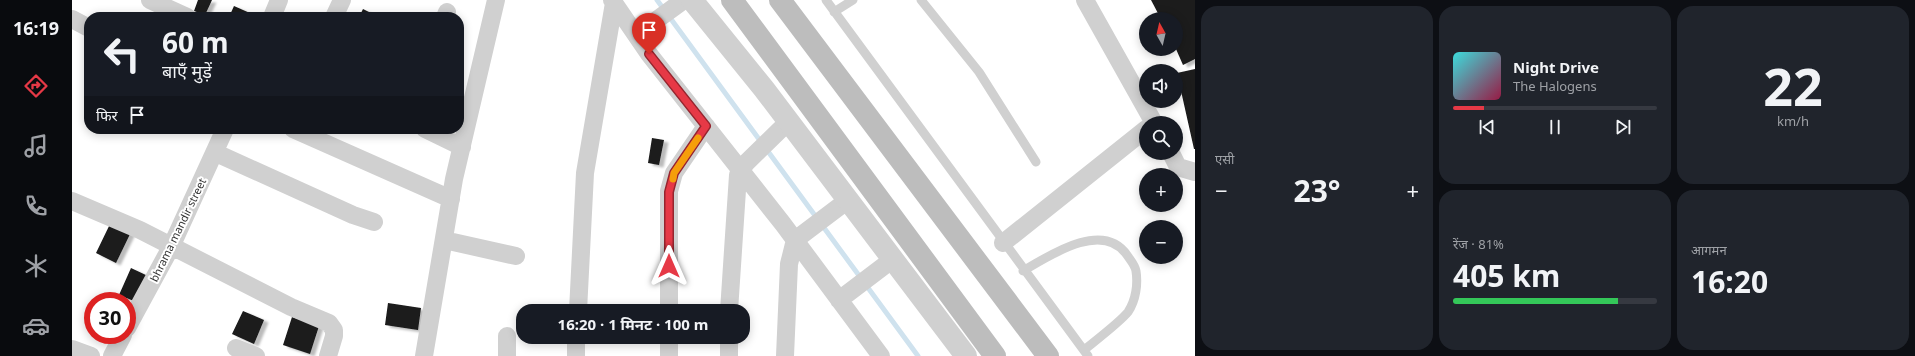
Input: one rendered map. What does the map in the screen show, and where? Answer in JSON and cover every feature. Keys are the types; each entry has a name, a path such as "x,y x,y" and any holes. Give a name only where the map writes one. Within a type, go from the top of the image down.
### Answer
{"main road":[{"path":"732,0 995,356"},
{"path":"780,0 1048,356"}],"street":[{"path":"150,0 176,12"},
{"path":"274,12 279,0"},
{"path":"336,12 342,0"},
{"path":"424,356 451,199 496,0"},
{"path":"1085,0 1150,116"},
{"path":"613,1 640,33 706,126 743,166 799,237 842,297 881,356"},
{"path":"578,304 585,173 613,1"},
{"path":"640,33 683,3 789,122 966,356"},
{"path":"72,19 84,25"},
{"path":"729,304 737,182 743,166 789,122"},
{"path":"669,304 669,192 674,173 706,126"},
{"name":"bhrama mandir street","path":"136,311 171,247 216,153 223,134"},
{"path":"304,134 451,199"},
{"path":"435,134 462,147"},
{"path":"1003,243 1139,135"},
{"path":"216,153 346,212 374,222"},
{"path":"1174,160 1178,167 1195,172"},
{"path":"786,356 789,264 799,237 848,200"},
{"path":"72,201 140,230 291,307 329,323 334,330 334,336 328,356"},
{"path":"444,240 516,256"},
{"path":"842,297 893,259"},
{"path":"507,336 507,356"},
{"path":"112,356 118,344"},
{"path":"576,344 576,356"},
{"path":"669,344 669,356"},
{"path":"729,344 729,356"},
{"path":"236,348 256,356"},
{"path":"72,349 91,356"}],"lane":[{"path":"826,0 1003,243 1024,271 1086,353 1128,312 1138,285 1135,266 1123,248 1112,242 1097,240 1059,249 1024,271"},
{"path":"834,12 853,0"},
{"path":"921,0 979,72 1036,162"}],"building":[{"path":"198,0 212,0 206,12 194,11"},
{"path":"1151,0 1195,0 1195,59 1183,65 1179,56 1183,56 1183,12 1157,12"},
{"path":"234,6 248,12 231,12"},
{"path":"363,9 369,12 362,12"},
{"path":"1195,69 1195,149 1183,100 1183,72"},
{"path":"652,138 664,140 659,165 648,163"},
{"path":"111,222 131,232 116,263 96,253"},
{"path":"131,268 150,277 139,303 136,302 136,292 120,292"},
{"path":"388,303 421,308 418,330 385,325"},
{"path":"243,311 264,320 254,344 232,334"},
{"path":"292,317 319,326 310,354 283,345"}],"waterway":[{"path":"657,0 918,356"}],"slow traffic":[{"path":"673,179 674,173 698,138"}],"route":[{"path":"649,54 706,126 674,173 669,192 669,266"}]}
